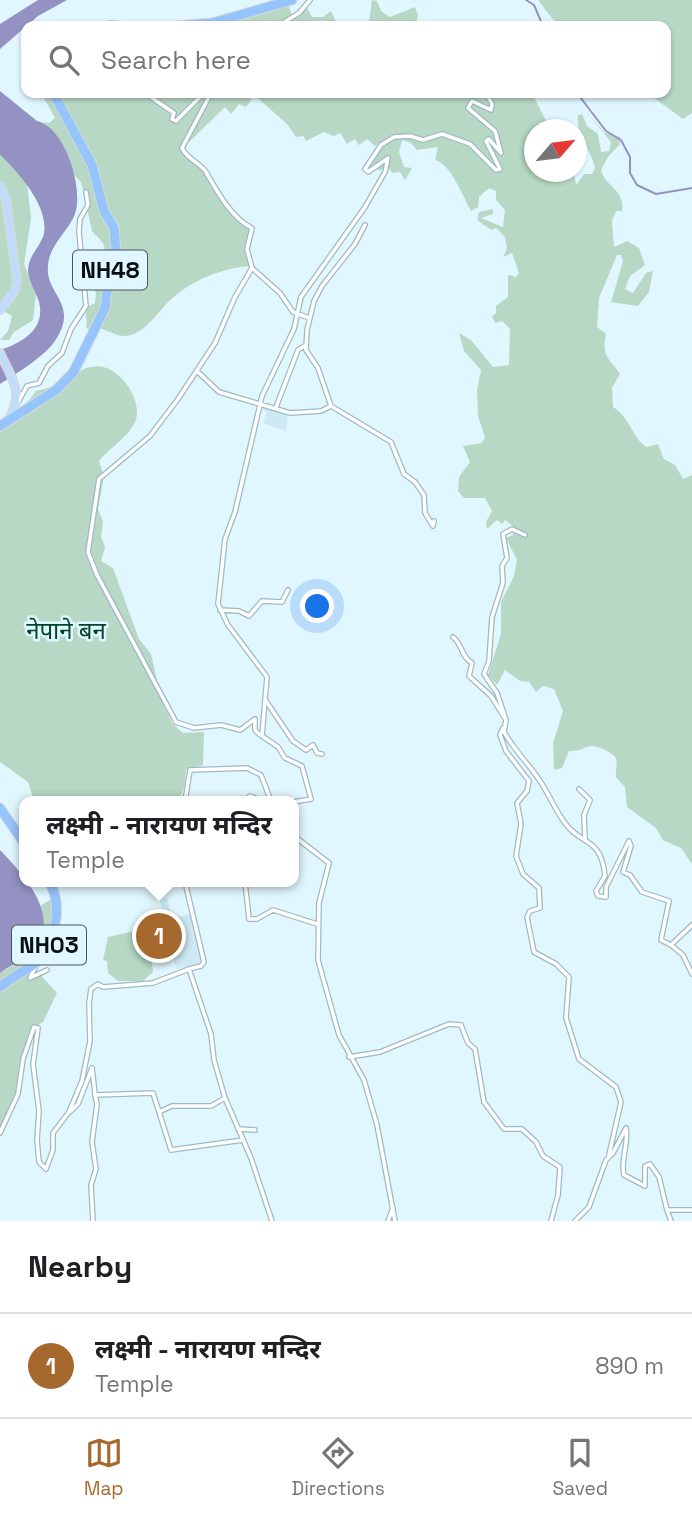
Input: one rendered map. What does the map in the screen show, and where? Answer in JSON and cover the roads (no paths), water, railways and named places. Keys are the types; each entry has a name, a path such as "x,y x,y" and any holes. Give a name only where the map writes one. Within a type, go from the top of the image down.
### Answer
{"highway":[{"path":"219,21 292,0"},
{"name":"NH48","path":"4,424 56,390 73,373 105,309 109,276 116,253 114,228 101,202 92,165 55,98"},
{"path":"0,808 19,836"},
{"name":"NH03","path":"0,987 43,956 51,939 56,910 50,887"}],"main road":[{"path":"0,186 6,200 17,275 14,292 0,310"},
{"path":"0,353 15,385 17,404 4,424"}],"street":[{"path":"286,21 299,13 310,0"},
{"path":"152,98 174,113 172,119 176,121 199,98"},
{"path":"208,98 182,148 186,157 205,172 211,185 242,224 252,229 247,249 252,268 281,293 297,316 309,318"},
{"path":"262,736 267,677 220,610 218,587 225,539 235,512 261,404 297,316 301,298 348,234 385,172 387,158 368,172 365,169 381,145 388,140 407,136 423,140 442,134 470,145 499,170 486,141 489,139 501,153 497,134 468,108 472,101 491,110 489,98"},
{"path":"17,404 27,386 39,383 48,366 59,358 71,329 86,306 79,232 80,219 88,205 86,192"},
{"path":"365,225 355,244 322,286 309,318 306,350 318,368 331,406 391,442 404,474 415,482 424,495 425,513 433,526 434,521"},
{"path":"252,268 234,297 215,344 150,436 99,479 89,556 176,722 194,728 221,725 240,730 255,719 255,730 278,747 285,758 305,771 311,799 299,801"},
{"path":"276,407 298,350 306,344"},
{"path":"197,371 214,389 299,414 321,411 331,406"},
{"path":"525,535 512,528 503,534 507,558 502,566 503,583 490,624 489,660 484,674 497,694 506,720 500,735 504,746 529,780 527,791 517,803 521,824 516,850 523,874 539,888 540,908 530,912 527,917 534,952 556,964 569,977 566,1018 579,1059 616,1087 621,1102 609,1155 594,1186 589,1207 575,1221"},
{"path":"220,610 239,611 249,616 262,601 282,603 288,590"},
{"path":"453,637 461,644 464,656 472,663 469,676 491,696 506,720"},
{"path":"265,700 296,744 306,750 313,745 318,754 322,754"},
{"path":"503,728 517,753 539,778 565,824 575,835 594,845 604,869 605,876 596,891 603,899 626,843 631,842 623,872 633,878 642,892 669,900 668,917 661,938 683,955 692,974"},
{"path":"186,796 190,770 247,768 261,775 269,796"},
{"path":"579,789 590,800 584,815 585,838"},
{"path":"299,840 329,863 317,924 318,960 339,1035 349,1058 364,1080 370,1099 395,1221"},
{"path":"69,1112 89,1049 92,989 98,984 103,987 153,983 201,966 204,961 186,887"},
{"path":"246,887 249,919 257,919 273,910 317,924"},
{"path":"671,945 692,925"},
{"path":"43,956 29,976 33,979 47,970"},
{"path":"189,969 209,1025 214,1060 225,1098 272,1221"},
{"path":"349,1058 380,1052 449,1024 461,1025 468,1043 475,1049 480,1090 486,1105 504,1129 522,1129 536,1142 543,1156 561,1167 558,1195 551,1221"},
{"path":"0,1133 18,1094 23,1059 35,1027 38,1028 37,1051 33,1064 40,1122 37,1140 39,1162 44,1168 47,1168 53,1150 53,1133 78,1104 92,1068 97,1104 92,1142 96,1169 91,1185 93,1221"},
{"path":"95,1095 153,1093 172,1150 243,1140"},
{"path":"159,1112 172,1106 211,1106 225,1098"},
{"path":"609,1155 618,1145 626,1128 628,1147 622,1168 624,1175 644,1186 647,1181 645,1166 650,1164 659,1177 671,1221"},
{"path":"239,1129 255,1130"},
{"path":"388,1221 393,1208"},
{"path":"667,1210 692,1210"}],"water":[{"path":"38,0 67,0 32,21 21,21 21,31 0,49 0,24"},
{"path":"0,91 56,134 70,160 77,189 77,203 72,221 55,245 48,266 51,285 63,308 62,328 44,353 0,384 0,350 24,339 39,320 39,302 28,266 43,237 44,226 43,215 32,192 0,155"},
{"path":"0,850 19,872 19,887 31,887 39,902 43,931 37,945 0,973"}],"waterway":[{"path":"526,0 534,5 541,21"},
{"path":"581,98 606,131 621,140 630,157 630,173 637,185 656,194 692,188"}],"place":[{"name":"लक्ष्मी - नारायण मन्दिर","path":"159,936"}],"park label":[{"name":"नेपाने बन","path":"66,630"}]}
